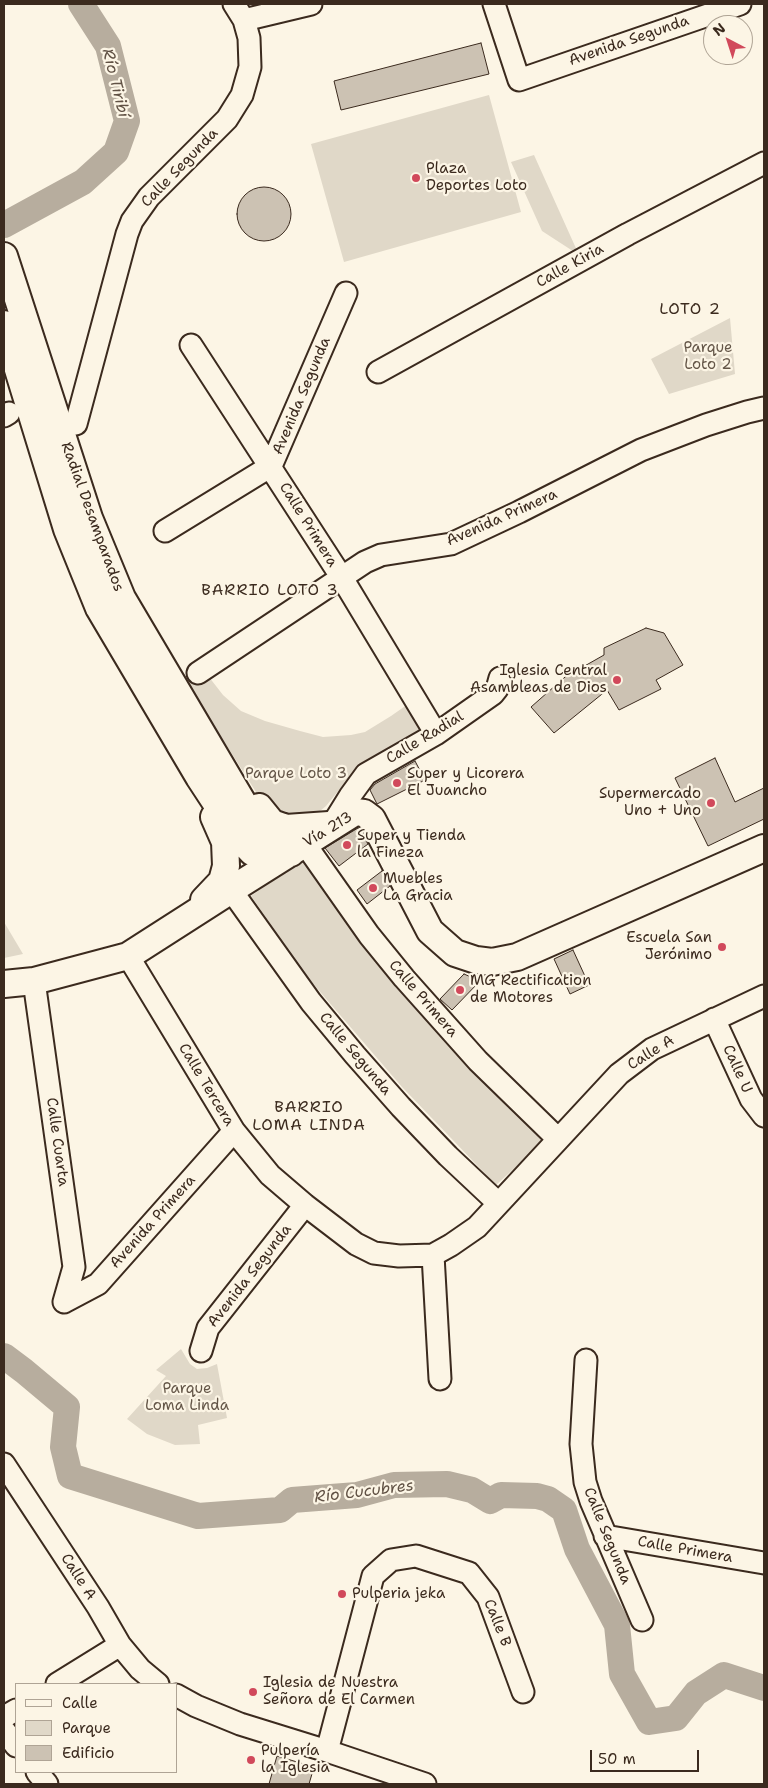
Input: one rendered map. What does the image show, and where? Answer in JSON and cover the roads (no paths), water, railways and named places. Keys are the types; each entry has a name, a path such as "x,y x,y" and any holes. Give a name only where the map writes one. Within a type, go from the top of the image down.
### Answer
{"main road":[{"name":"Radial Desamparados","path":"4,256 11,325 67,529 99,608 210,772 239,838 252,852 290,853"},
{"path":"210,772 272,823 286,828 332,825"},
{"path":"210,772 206,801 232,857 234,873 230,890"},
{"name":"Vía 213","path":"4,984 34,981 128,956 355,812 364,813 372,819 430,931 455,953 476,960 492,962 517,957 764,848"},
{"path":"182,923 222,881 226,866 225,842"}],"street":[{"path":"239,12 310,4"},
{"name":"Avenida Segunda","path":"494,4 519,80 740,4"},
{"name":"Calle Segunda","path":"76,424 132,221 149,197 227,119 242,95 250,67 250,38 239,12"},
{"name":"Calle Kiria","path":"378,372 628,234 764,164"},
{"name":"Avenida Segunda","path":"165,531 271,466 346,293"},
{"name":"Calle Primera","path":"192,345 342,578 436,734"},
{"name":"Avenida Primera","path":"198,673 365,562 381,555 451,544 641,450 706,425 764,408"},
{"name":"Calle Radial","path":"332,825 366,774 436,734 493,694 497,689 500,678"},
{"path":"366,774 363,792 367,811 372,819"},
{"name":"Calle Primera","path":"290,853 369,935 478,1062 558,1139"},
{"name":"Calle Segunda","path":"230,890 311,1002 355,1055 428,1135 498,1203"},
{"name":"Calle Tercera","path":"128,956 234,1131 270,1175 305,1206 356,1244 374,1253 399,1256 433,1255"},
{"name":"Calle Cuarta","path":"34,981 74,1268 64,1302"},
{"name":"Calle A","path":"433,1255 477,1227 619,1074 652,1049 764,996"},
{"name":"Calle U","path":"714,1019 751,1099 764,1116"},
{"name":"Avenida Primera","path":"64,1302 98,1284 234,1131"},
{"name":"Avenida Segunda","path":"201,1351 208,1328 305,1206"},
{"path":"433,1255 440,1379"},
{"name":"Calle Segunda","path":"586,1360 581,1444 586,1482 591,1501 605,1536 642,1620"},
{"name":"Calle A","path":"4,1464 98,1607 120,1645 140,1670 157,1683"},
{"name":"Calle Primera","path":"605,1536 764,1564"},
{"name":"Calle B","path":"327,1751 373,1576 391,1560 416,1556 470,1573 488,1597 523,1692"},
{"path":"59,1683 120,1645"},
{"path":"178,1696 196,1706 240,1724 425,1784"},
{"path":"4,1717 15,1711"},
{"path":"4,1730 15,1745"},
{"path":"38,1773 48,1784"}],"waterway":[{"name":"Río Tiribí","path":"4,225 83,182 116,152 127,121 108,46 81,4"},
{"name":"Río Cucubres","path":"4,1356 67,1407 63,1447 70,1476 198,1516 280,1510 292,1500 357,1495 394,1485 447,1484 472,1490 490,1501 501,1495 537,1496 548,1499 564,1510 577,1549 617,1625 622,1674 649,1722 676,1718 696,1693 724,1675 764,1688"}],"place":[{"name":"Plaza Deportes Loto","path":"416,178"},
{"name":"Iglesia Central Asambleas de Dios","path":"617,680"},
{"name":"Super y Licorera El Juancho","path":"397,783"},
{"name":"Supermercado Uno + Uno","path":"711,803"},
{"name":"Super y Tienda la Fineza","path":"347,845"},
{"name":"Muebles La Gracia","path":"373,888"},
{"name":"Escuela San Jerónimo","path":"722,947"},
{"name":"MG Rectification de Motores","path":"460,990"},
{"name":"Pulperia jeka","path":"342,1594"},
{"name":"Iglesia de Nuestra Señora de El Carmen","path":"253,1692"},
{"name":"Pulpería la Iglesia","path":"251,1760"}],"district":[{"name":"LOTO 2","path":"690,310"},
{"name":"BARRIO LOTO 3","path":"270,591"},
{"name":"BARRIO LOMA LINDA","path":"309,1117"}],"park label":[{"name":"Parque Loto 2","path":"708,356"},
{"name":"Parque Loto 3","path":"296,774"},
{"name":"Parque Loma Linda","path":"187,1398"}]}
